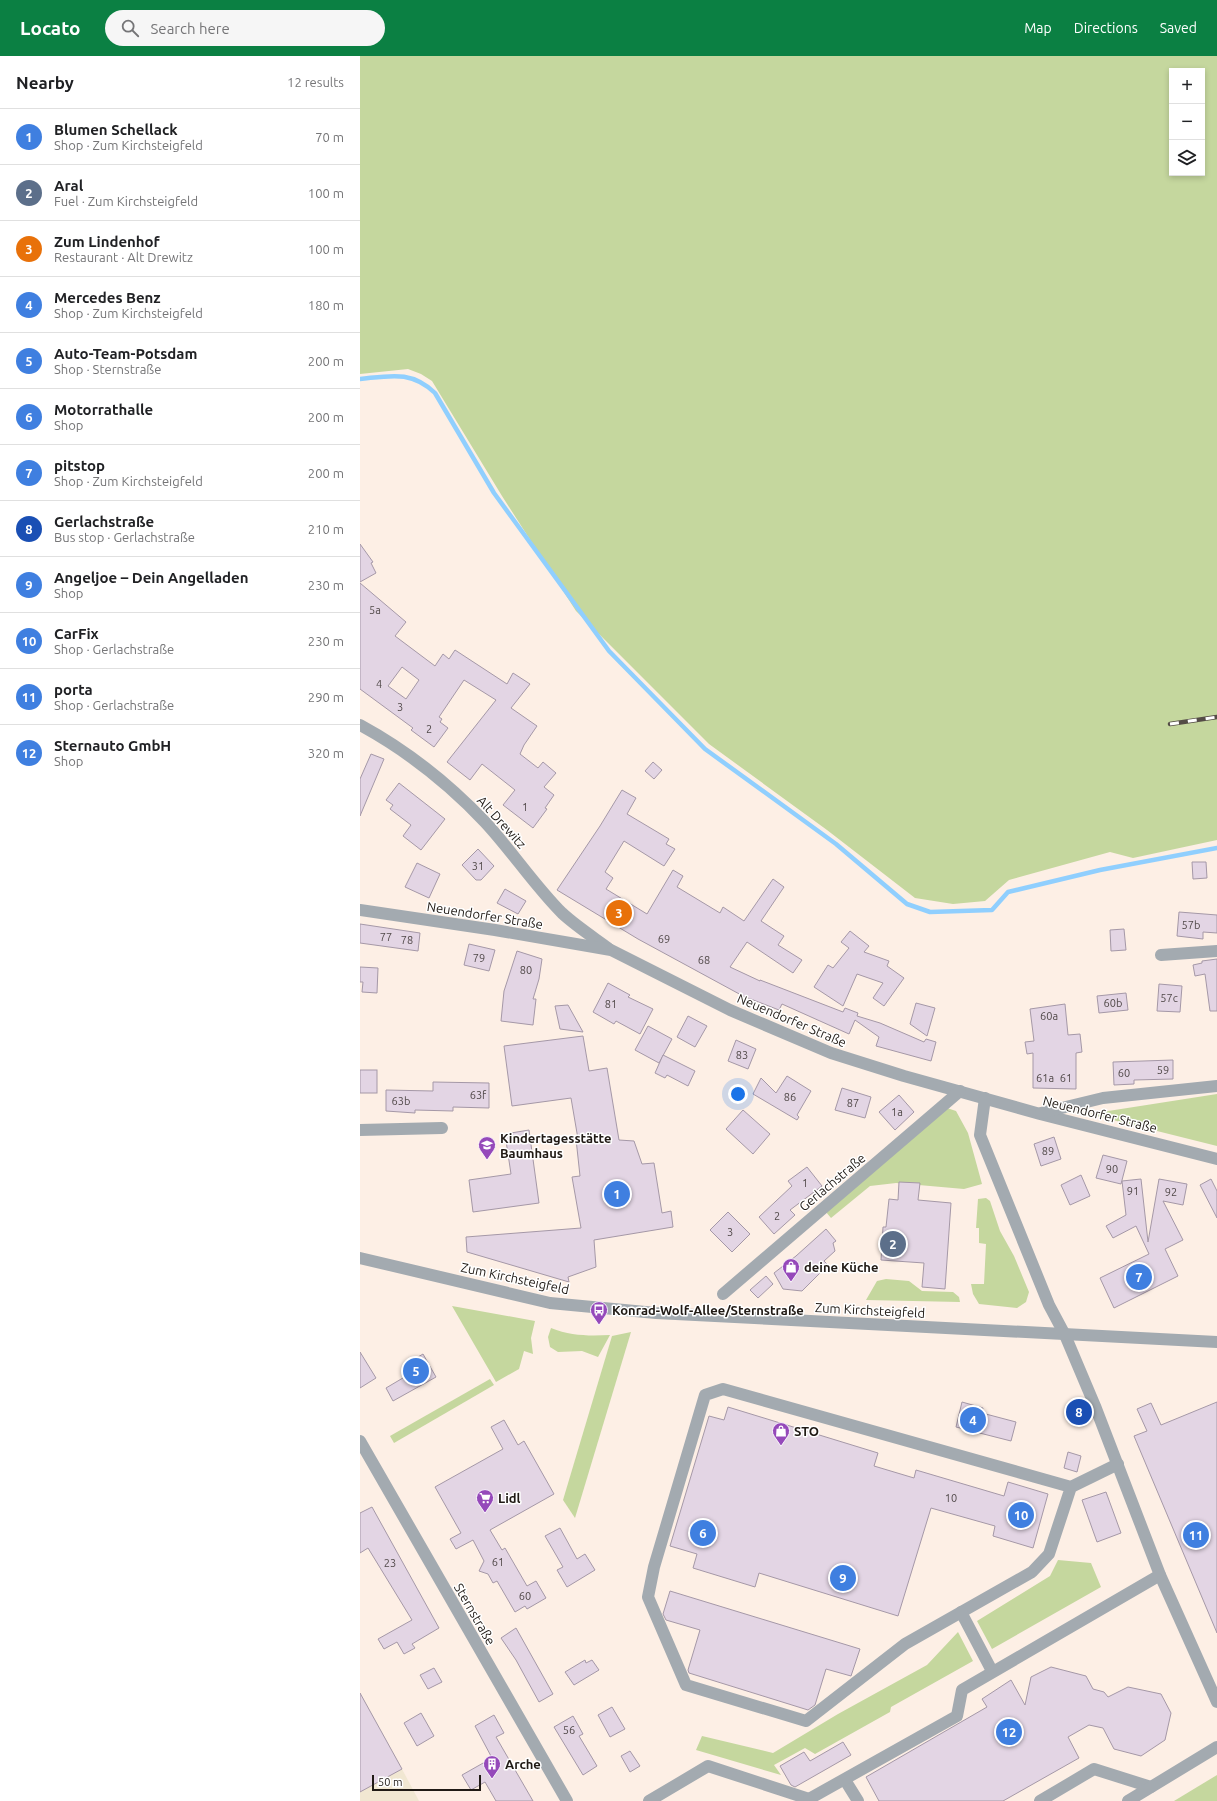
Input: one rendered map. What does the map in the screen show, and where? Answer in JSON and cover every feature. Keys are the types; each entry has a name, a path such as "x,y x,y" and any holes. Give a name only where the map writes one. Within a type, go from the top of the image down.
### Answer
{"street":[{"name":"Alt Drewitz","path":"360,725 389,742 427,769 456,794 486,822 563,913 611,950"},
{"name":"Neuendorfer Straße","path":"360,910 495,930 611,950 730,1010 831,1053 904,1076 1040,1114 1217,1159"},
{"path":"1161,955 1217,951"},
{"path":"1040,1114 1103,1098 1217,1086"},
{"name":"Gerlachstraße","path":"723,1294 960,1091"},
{"path":"985,1098 980,1135 1049,1305 1065,1335 1118,1464 1160,1575 1217,1702"},
{"path":"360,1130 442,1128"},
{"name":"Zum Kirchsteigfeld","path":"360,1258 550,1303 656,1313 1217,1342"},
{"path":"1071,1488 1049,1554 1032,1572 905,1644 806,1721 686,1686 648,1596 654,1567 706,1395 723,1389 1071,1488 1118,1464"},
{"name":"Sternstraße","path":"360,1441 567,1801"},
{"path":"649,1801 708,1766 810,1800 957,1716 962,1690 992,1671 1160,1575"},
{"path":"961,1612 992,1671"},
{"path":"1128,1801 1217,1747"},
{"path":"1040,1801 1094,1769 1151,1787"},
{"path":"845,1780 858,1801"}],"shaded area":[{"path":"360,1693 402,1769 419,1801 360,1801"}],"green space":[{"path":"360,56 1217,56 1217,840 1133,858 1110,852 1009,880 985,901 953,904 915,898 827,830 709,744 576,611 502,496 432,381 421,374 408,369 360,374"},
{"path":"1217,1094 1217,1146 1089,1114"},
{"path":"947,1108 956,1111 968,1133 982,1184 964,1189 896,1183 870,1186 831,1218 826,1212"},
{"path":"986,1198 990,1201 1000,1231 1014,1256 1029,1292 1026,1302 1017,1308 979,1304 973,1294 971,1284 984,1284 986,1244 979,1243 979,1228 976,1228 978,1199"},
{"path":"886,1279 909,1281 922,1291 953,1292 959,1297 960,1302 866,1300 877,1281"},
{"path":"452,1306 535,1321 531,1338 533,1354 524,1351 519,1369 496,1382"},
{"path":"551,1328 566,1333 580,1335 610,1335 598,1357 582,1351 558,1352 550,1347 548,1337"},
{"path":"631,1332 575,1518 563,1500 612,1336"},
{"path":"490,1379 494,1385 394,1443 390,1436"},
{"path":"1058,1560 1091,1563 1101,1587 992,1649 977,1621 1050,1576"},
{"path":"958,1632 973,1661 891,1707 890,1712 815,1754 805,1748 774,1765 781,1775 696,1750 702,1736 773,1753 838,1714 927,1665"},
{"path":"1217,1775 1217,1801 1174,1801"}],"building":[{"path":"360,544 373,562 371,563 376,573 360,582"},
{"path":"360,583 406,622 395,636 435,666 443,654 449,659 455,650 507,684 513,673 530,684 511,708 537,726 524,745 520,754 538,768 543,762 556,773 544,787 554,795 545,808 547,809 533,828 503,805 515,790 482,764 470,780 447,762 496,700 464,680 439,717 442,719 440,722 448,728 434,747 411,730 413,728 360,689","holes":["402,667 419,680 406,699 388,686"]},
{"path":"371,754 384,759 360,816 360,779"},
{"path":"653,762 662,770 654,779 645,771"},
{"path":"399,783 445,819 421,850 403,836 411,825 390,809 393,805 386,800"},
{"path":"622,790 636,798 627,814 669,839 666,844 675,849 664,866 624,841 605,872 613,878 606,889 647,914 673,870 683,876 677,887 720,913 723,907 744,921 773,879 784,887 761,921 784,936 778,945 802,960 793,973 747,942 730,967 760,981 843,1012 845,1008 858,1013 857,1016 880,1023 924,1042 926,1039 936,1042 931,1061 876,1046 879,1037 855,1020 849,1034 782,1004 779,1010 743,996 638,939 557,890"},
{"path":"478,849 494,866 481,880 476,880 462,865"},
{"path":"1192,862 1206,862 1207,878 1193,879"},
{"path":"417,863 440,874 429,898 405,887"},
{"path":"505,889 526,901 518,914 497,903"},
{"path":"1179,912 1217,915 1217,933 1203,932 1203,939 1177,936"},
{"path":"360,924 420,933 418,951 360,943"},
{"path":"1124,929 1126,950 1111,951 1110,930"},
{"path":"850,931 869,946 864,952 889,961 887,966 904,978 884,1006 873,998 883,983 857,974 843,1006 814,987 828,965 833,968 849,948 841,942"},
{"path":"469,944 495,950 489,971 464,965"},
{"path":"517,951 542,959 539,979 533,999 536,999 533,1025 501,1021 504,991"},
{"path":"1217,959 1217,1011 1210,1011 1205,974 1195,976 1193,965 1202,963 1202,961"},
{"path":"360,967 378,968 377,993 362,992 363,982 360,982"},
{"path":"608,983 630,995 628,997 653,1009 640,1034 616,1021 614,1024 593,1012"},
{"path":"1159,984 1182,986 1180,1012 1157,1011"},
{"path":"1126,993 1128,1010 1099,1013 1097,996"},
{"path":"916,1003 935,1008 927,1036 910,1024"},
{"path":"1065,1004 1068,1035 1080,1034 1082,1052 1076,1053 1076,1089 1033,1088 1033,1053 1027,1054 1025,1042 1034,1041 1030,1009"},
{"path":"568,1005 583,1032 560,1029 555,1006"},
{"path":"688,1016 707,1026 695,1047 677,1037"},
{"path":"648,1026 672,1039 659,1063 635,1050"},
{"path":"583,1036 589,1071 607,1068 619,1140 634,1141 642,1164 654,1163 662,1213 671,1211 673,1227 594,1240 596,1267 568,1277 569,1282 467,1252 466,1237 581,1228 572,1177 580,1176 576,1139 578,1139 571,1098 512,1106 504,1046"},
{"path":"736,1040 756,1049 748,1069 728,1061"},
{"path":"663,1055 695,1071 688,1086 667,1075 665,1078 655,1073"},
{"path":"1173,1060 1173,1079 1134,1080 1134,1084 1114,1085 1113,1062"},
{"path":"360,1070 377,1070 377,1093 360,1093"},
{"path":"787,1076 811,1091 797,1115 799,1117 797,1120 753,1094 761,1078 776,1093"},
{"path":"433,1082 489,1083 489,1108 453,1107 453,1111 415,1110 415,1113 386,1111 386,1090 433,1091"},
{"path":"842,1088 871,1097 865,1118 835,1110"},
{"path":"899,1095 914,1112 895,1130 879,1112"},
{"path":"743,1110 770,1134 753,1154 726,1129"},
{"path":"529,1130 539,1203 473,1212 469,1180 511,1174 505,1134"},
{"path":"1054,1137 1061,1159 1041,1166 1034,1144"},
{"path":"1103,1155 1127,1161 1121,1184 1096,1178"},
{"path":"807,1167 822,1186 790,1210 795,1215 774,1234 759,1217 792,1186 788,1181"},
{"path":"1081,1175 1090,1196 1070,1205 1061,1185"},
{"path":"1141,1179 1148,1242 1159,1179 1187,1184 1183,1205 1163,1201 1183,1240 1165,1249 1178,1276 1114,1308 1100,1278 1149,1254 1136,1226 1113,1238 1106,1226 1126,1215 1122,1181"},
{"path":"1211,1179 1217,1191 1217,1218 1200,1185"},
{"path":"899,1182 920,1183 918,1200 951,1203 945,1289 922,1287 924,1263 881,1260 883,1227 886,1227 889,1199 898,1200"},
{"path":"728,1212 750,1234 732,1252 710,1230"},
{"path":"826,1229 836,1241 833,1243 835,1251 824,1261 828,1265 802,1291 783,1289 774,1273 796,1256"},
{"path":"766,1276 773,1284 758,1298 750,1290"},
{"path":"360,1352 376,1378 360,1388"},
{"path":"423,1354 436,1377 393,1401 386,1388 413,1372 408,1363"},
{"path":"962,1402 983,1408 982,1413 1016,1422 1011,1441 956,1427"},
{"path":"1217,1402 1217,1633 1134,1436 1147,1431 1137,1409 1151,1403 1161,1425"},
{"path":"728,1407 878,1453 874,1466 914,1478 916,1470 1004,1496 1008,1482 1048,1494 1033,1548 993,1536 995,1526 931,1508 898,1616 759,1573 755,1587 693,1568 697,1554 670,1546 709,1416 724,1420"},
{"name":"Lidl","path":"504,1420 518,1445 524,1441 554,1494 490,1530 502,1550 505,1548 527,1586 536,1581 546,1598 527,1609 525,1606 515,1612 497,1581 493,1583 488,1574 479,1571 484,1561 473,1540 456,1549 450,1539 461,1533 435,1487 503,1449 491,1427"},
{"path":"1068,1452 1081,1456 1077,1472 1064,1468"},
{"path":"1106,1492 1121,1533 1097,1542 1082,1500"},
{"path":"372,1507 439,1628 412,1644 415,1648 404,1654 397,1642 384,1649 378,1639 412,1620 368,1548 360,1553 360,1513"},
{"path":"560,1528 577,1559 585,1554 595,1570 567,1587 557,1570 563,1567 545,1536"},
{"path":"670,1591 860,1649 851,1676 826,1669 815,1705 808,1710 689,1673 688,1670 700,1630 666,1620 663,1614"},
{"path":"516,1628 553,1694 539,1702 516,1660 501,1638"},
{"path":"585,1660 586,1663 592,1660 599,1670 574,1685 565,1672"},
{"path":"1051,1667 1086,1676 1093,1689 1104,1692 1108,1697 1128,1687 1161,1694 1171,1713 1165,1740 1141,1756 1114,1749 1103,1728 1089,1725 1068,1737 1079,1758 1003,1801 879,1801 866,1777 987,1707 982,1699 1011,1680 1025,1705 1031,1677"},
{"path":"434,1668 442,1682 428,1689 420,1675"},
{"path":"360,1693 402,1769 360,1792"},
{"path":"612,1707 625,1729 610,1737 598,1715"},
{"path":"421,1713 434,1736 417,1746 404,1723"},
{"name":"Arche","path":"494,1715 504,1733 496,1737 533,1801 496,1801 485,1782 471,1790 462,1775 492,1758 475,1726"},
{"path":"573,1716 583,1734 579,1736 597,1766 583,1775 554,1727"},
{"path":"843,1742 851,1755 795,1787 791,1785 780,1766 804,1752 810,1761"},
{"path":"630,1751 640,1766 630,1772 621,1756"}],"waterway":[{"path":"360,379 400,376 417,381 435,393 494,493 609,651 705,749 836,844 907,904 930,912 992,910 1008,892 1100,870 1217,848"}],"railway":[{"path":"1170,724 1217,717"}],"place":[{"name":"Zum Lindenhof","path":"619,913"},
{"name":"Kindertagesstätte Baumhaus","path":"487,1160"},
{"name":"Blumen Schellack","path":"617,1194"},
{"name":"Aral","path":"893,1244"},
{"name":"pitstop","path":"1139,1277"},
{"name":"deine Küche","path":"791,1282"},
{"name":"Konrad-Wolf-Allee/Sternstraße","path":"599,1325"},
{"name":"Auto-Team-Potsdam","path":"416,1371"},
{"name":"Gerlachstraße","path":"1079,1412"},
{"name":"Mercedes Benz","path":"973,1420"},
{"name":"STO","path":"781,1446"},
{"name":"Lidl","path":"485,1513"},
{"name":"CarFix","path":"1021,1515"},
{"name":"Motorrathalle","path":"703,1533"},
{"name":"porta","path":"1196,1535"},
{"name":"Angeljoe – Dein Angelladen","path":"843,1578"},
{"name":"Sternauto GmbH","path":"1009,1732"},
{"name":"Arche","path":"492,1779"}]}
